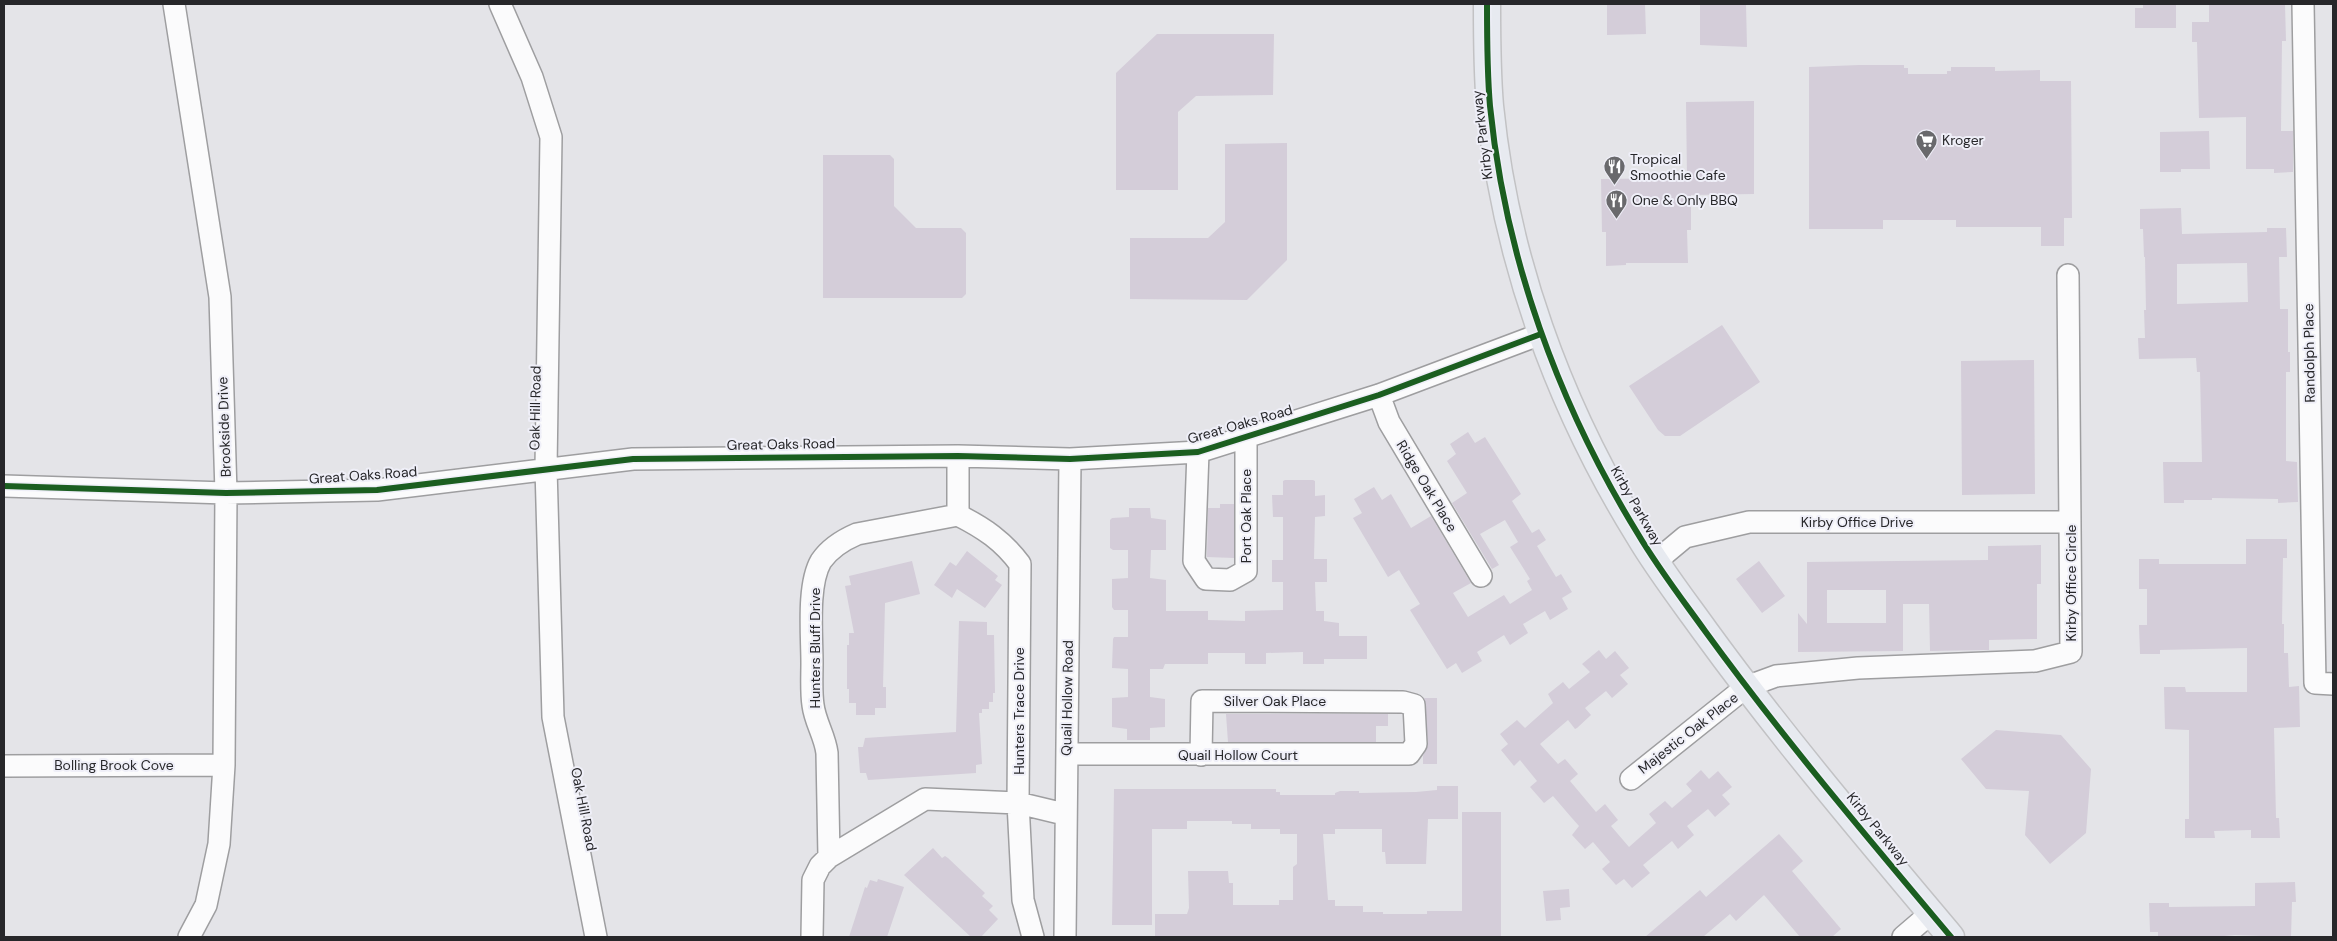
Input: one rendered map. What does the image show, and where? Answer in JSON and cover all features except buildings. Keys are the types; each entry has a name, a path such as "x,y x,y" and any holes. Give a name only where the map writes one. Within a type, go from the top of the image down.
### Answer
{"main road":[{"name":"Kirby Parkway","path":"1487,4 1489,94 1500,182 1518,259 1542,334 1591,450 1621,506 1655,562 1746,687 1951,937"}],"street":[{"name":"Brookside Drive","path":"174,4 220,297 226,493 224,765 219,844 206,905 189,937"},
{"name":"Oak Hill Road","path":"500,4 532,76 551,137 546,468 553,717 596,937"},
{"name":"Randolph Place","path":"2303,4 2315,683 2333,684"},
{"name":"Kirby Office Circle","path":"1746,687 1776,676 1858,668 2035,661 2071,652 2068,275"},
{"name":"Great Oaks Road","path":"4,486 226,493 377,490 546,468 634,459 958,456 1070,459 1198,452 1379,395 1542,334"},
{"name":"Ridge Oak Place","path":"1379,395 1389,422 1481,576"},
{"name":"Port Oak Place","path":"1198,452 1194,561 1206,580 1230,580 1246,571 1246,436"},
{"path":"958,456 958,516"},
{"name":"Quail Hollow Road","path":"1065,937 1064,814 1067,754 1070,459"},
{"name":"Hunters Trace Drive","path":"958,516 982,527 1008,547 1020,564 1018,803 1023,900 1033,937"},
{"name":"Hunters Bluff Drive","path":"829,857 826,739 812,705 812,603 816,575 821,562 830,550 857,534 958,516"},
{"name":"Kirby Office Drive","path":"1655,562 1685,536 1749,522 2070,522"},
{"name":"Majestic Oak Place","path":"1631,778 1746,687"},
{"name":"Silver Oak Place","path":"1201,755 1202,700 1403,702"},
{"name":"Quail Hollow Court","path":"1067,754 1409,754 1416,744 1414,704 1403,702"},
{"name":"Bolling Brook Cove","path":"4,766 224,765"},
{"path":"812,937 813,880 820,866 829,857 925,799 1018,803 1064,814"},
{"path":"1903,937 1931,913"}],"cycle path":[{"path":"1487,4 1490,106 1497,162 1508,218 1522,274 1540,328 1583,434 1609,484 1646,547 1705,631 1795,748 1951,937"},
{"path":"4,486 226,493 377,490 633,459 958,456 1070,459 1198,452 1379,395 1541,334"}],"place":[{"name":"Kroger","path":"1926,159"},
{"name":"Tropical Smoothie Cafe","path":"1614,186"},
{"name":"One & Only BBQ","path":"1616,219"}]}
